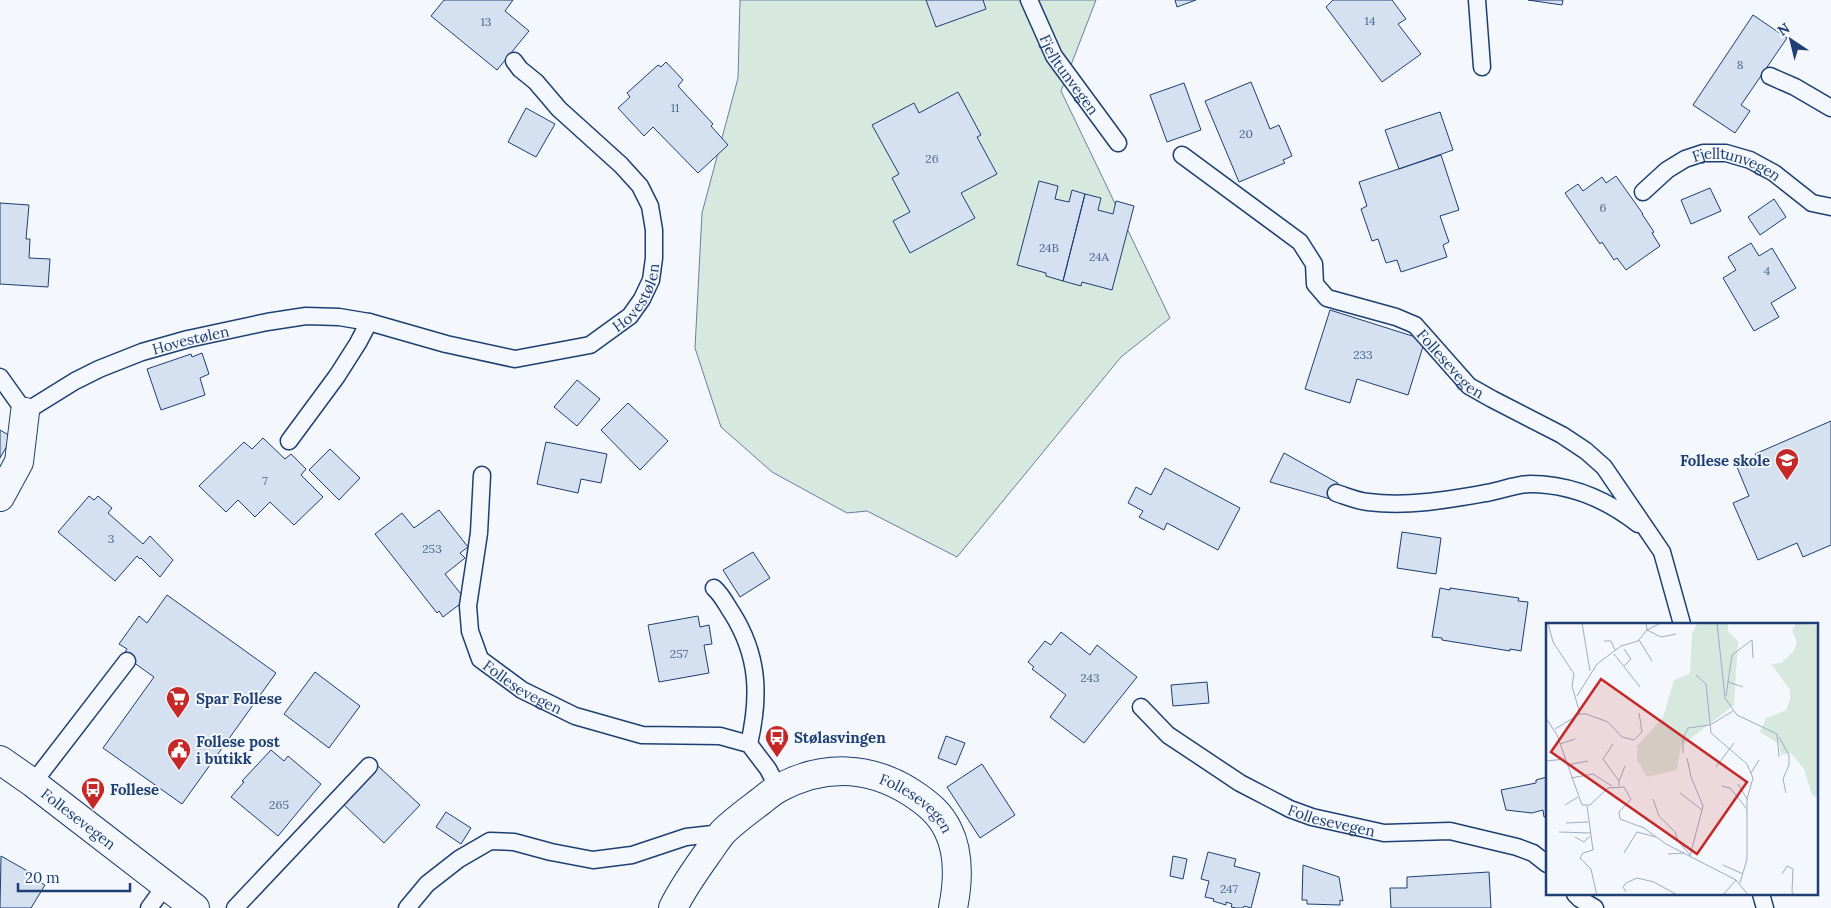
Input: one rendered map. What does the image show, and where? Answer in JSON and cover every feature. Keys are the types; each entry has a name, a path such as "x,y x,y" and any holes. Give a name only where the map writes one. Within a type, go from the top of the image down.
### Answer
{"main road":[{"path":"0,497 19,462 25,412"},
{"name":"Follesevegen","path":"0,760 33,783 195,908"},
{"name":"Follesevegen","path":"673,908 696,870 722,833 745,812 778,788 807,776 830,771 848,771 868,773 890,780 938,812 949,831 956,856 957,887 953,908"}],"lane":[{"name":"Fjelltunvegen","path":"1029,0 1054,56 1118,143"},
{"path":"1477,0 1482,66"},
{"name":"Hovestølen","path":"25,412 99,368 142,352 188,339 267,322 306,316 338,316 369,322 446,344 515,359 590,345 630,316 642,299 651,280 654,258 654,230 650,206 640,186 622,165 559,109 536,82 514,61"},
{"path":"1770,76 1831,108"},
{"name":"Fjelltunvegen","path":"1643,192 1667,170 1685,159 1703,153 1726,153 1750,160 1774,173 1812,203 1831,207"},
{"name":"Follesevegen","path":"1182,155 1300,242 1314,264 1314,284 1327,298 1396,317 1415,325 1469,386 1492,400 1562,435 1586,451 1604,467 1662,552 1682,623"},
{"path":"289,442 337,376 369,322"},
{"path":"0,377 25,412"},
{"name":"Follesevegen","path":"482,475 479,533 468,606 470,631 480,659 522,690 575,716 642,735 720,736 749,744"},
{"name":"Follesevegen","path":"1336,493 1367,502 1416,503 1487,493 1528,484 1556,486 1584,492 1620,510 1650,533"},
{"path":"714,588 740,626 750,647 755,678 755,707 749,744 768,769 778,788"},
{"name":"Follesevegen","path":"33,783 127,661"},
{"name":"Follesevegen","path":"1141,707 1168,736 1240,783 1290,809 1312,818 1384,833 1450,831 1517,847 1533,853 1546,863"},
{"path":"235,908 369,766"},
{"path":"407,908 427,884 458,859 490,841 514,842 551,852 593,860 632,856 686,837 722,833"},
{"path":"149,908 166,886"},
{"path":"1577,896 1595,908"}],"shaded area":[{"path":"740,0 1096,0 1061,91 1170,318 1121,357 957,557 867,511 847,513 772,472 721,427 695,348 702,213 738,78"}],"building":[{"path":"444,0 513,0 505,11 529,31 497,70 431,16"},
{"path":"926,0 983,0 986,9 936,27"},
{"path":"1175,0 1196,0 1177,7"},
{"path":"1333,0 1392,0 1406,19 1398,24 1421,54 1382,82 1326,7"},
{"path":"1528,0 1563,0 1562,5"},
{"path":"1753,15 1787,38 1741,105 1750,111 1735,133 1693,105"},
{"path":"666,62 683,80 678,86 713,124 711,126 728,145 698,173 653,127 644,136 618,108 630,97 627,93 658,65 661,67"},
{"path":"1251,82 1270,129 1279,125 1292,156 1283,160 1285,163 1239,182 1205,101"},
{"path":"1184,83 1201,130 1167,142 1150,95"},
{"path":"958,92 981,135 977,137 997,174 961,193 975,218 910,253 893,221 910,212 892,178 899,174 872,125 914,103 919,113"},
{"path":"526,108 555,124 536,157 508,142"},
{"path":"1440,112 1453,150 1399,169 1385,130"},
{"path":"1441,155 1459,210 1440,216 1449,242 1443,245 1447,257 1401,272 1397,260 1386,263 1378,239 1372,241 1361,209 1367,206 1359,182"},
{"path":"1616,176 1643,214 1660,246 1626,270 1617,258 1614,260 1602,242 1600,244 1565,193 1578,184 1583,191 1602,177 1606,183"},
{"path":"1039,181 1058,186 1055,199 1069,202 1072,190 1085,194 1063,281 1046,276 1046,273 1017,265"},
{"path":"1710,188 1721,211 1691,224 1681,200"},
{"path":"1085,194 1101,198 1098,210 1113,214 1116,201 1134,206 1112,290 1082,282 1081,286 1063,281"},
{"path":"1774,199 1786,217 1760,235 1748,217"},
{"path":"0,203 29,205 26,239 30,239 29,258 50,259 48,287 0,284"},
{"path":"1751,243 1759,256 1772,248 1796,288 1771,303 1779,317 1754,331 1723,278 1736,270 1728,257"},
{"path":"1330,310 1425,340 1408,395 1357,379 1350,403 1305,389"},
{"path":"202,353 209,374 200,378 205,395 161,410 147,369 191,354 192,357"},
{"path":"577,380 600,399 577,426 554,407"},
{"path":"628,403 668,441 640,470 601,430"},
{"name":"Follese skole","path":"1831,421 1831,545 1803,557 1797,543 1758,560 1733,503 1749,496 1737,467 1757,458 1755,454"},
{"path":"0,430 12,437 0,458"},
{"path":"263,438 285,459 291,454 306,469 301,475 323,497 294,525 270,502 255,517 238,500 226,512 199,486 244,442 252,449"},
{"path":"546,442 607,454 601,483 581,479 578,493 537,484"},
{"path":"330,449 360,478 339,500 309,470"},
{"path":"1284,453 1338,483 1334,500 1270,482"},
{"path":"1165,468 1240,508 1218,550 1167,523 1164,530 1139,517 1143,511 1128,503 1136,487 1151,495"},
{"path":"89,496 94,500 98,496 112,508 108,513 143,544 150,536 173,560 160,577 137,556 115,581 58,532"},
{"path":"439,510 468,547 460,553 465,558 445,574 461,594 464,601 443,617 439,611 437,613 375,534 402,513 414,528"},
{"path":"1402,532 1441,538 1436,574 1397,568"},
{"path":"753,552 770,578 740,597 723,570"},
{"path":"1440,588 1519,598 1518,601 1528,602 1521,651 1510,649 1510,651 1432,637"},
{"path":"167,595 276,673 182,804 103,748 154,677 123,655 127,649 119,644 139,616 147,623"},
{"path":"698,616 700,627 709,625 712,644 704,645 709,673 659,682 648,625"},
{"path":"1061,632 1090,655 1097,645 1137,677 1084,743 1050,717 1066,695 1032,669 1034,667 1028,662 1045,641 1051,645"},
{"path":"315,672 360,706 329,748 284,714"},
{"path":"1207,682 1209,703 1173,706 1171,685"},
{"path":"946,736 965,743 956,765 938,758"},
{"path":"271,750 284,761 288,756 321,784 278,836 231,797 244,782 242,781"},
{"path":"982,764 1015,815 980,838 947,787"},
{"path":"378,766 420,805 384,843 343,804"},
{"path":"1546,777 1546,816 1544,817 1543,810 1532,813 1506,810 1501,790 1536,783 1536,780"},
{"path":"446,812 471,828 461,844 436,827"},
{"path":"1208,852 1236,859 1234,866 1260,873 1251,908 1244,906 1243,908 1231,907 1232,904 1226,902 1226,905 1205,897 1209,881 1201,879"},
{"path":"1,856 31,873 29,876 45,885 31,908 0,908"},
{"path":"1173,856 1187,859 1183,879 1170,876"},
{"path":"1303,865 1339,877 1343,901 1340,900 1340,905 1307,904 1307,900 1302,900"},
{"path":"1489,872 1491,908 1391,908 1390,888 1407,888 1407,877"}],"place":[{"name":"Follese skole","path":"1787,481"},
{"name":"Spar Follese","path":"178,719"},
{"name":"Stølasvingen","path":"777,758"},
{"name":"Follese post i butikk","path":"179,771"},
{"name":"Follese","path":"93,810"}]}
